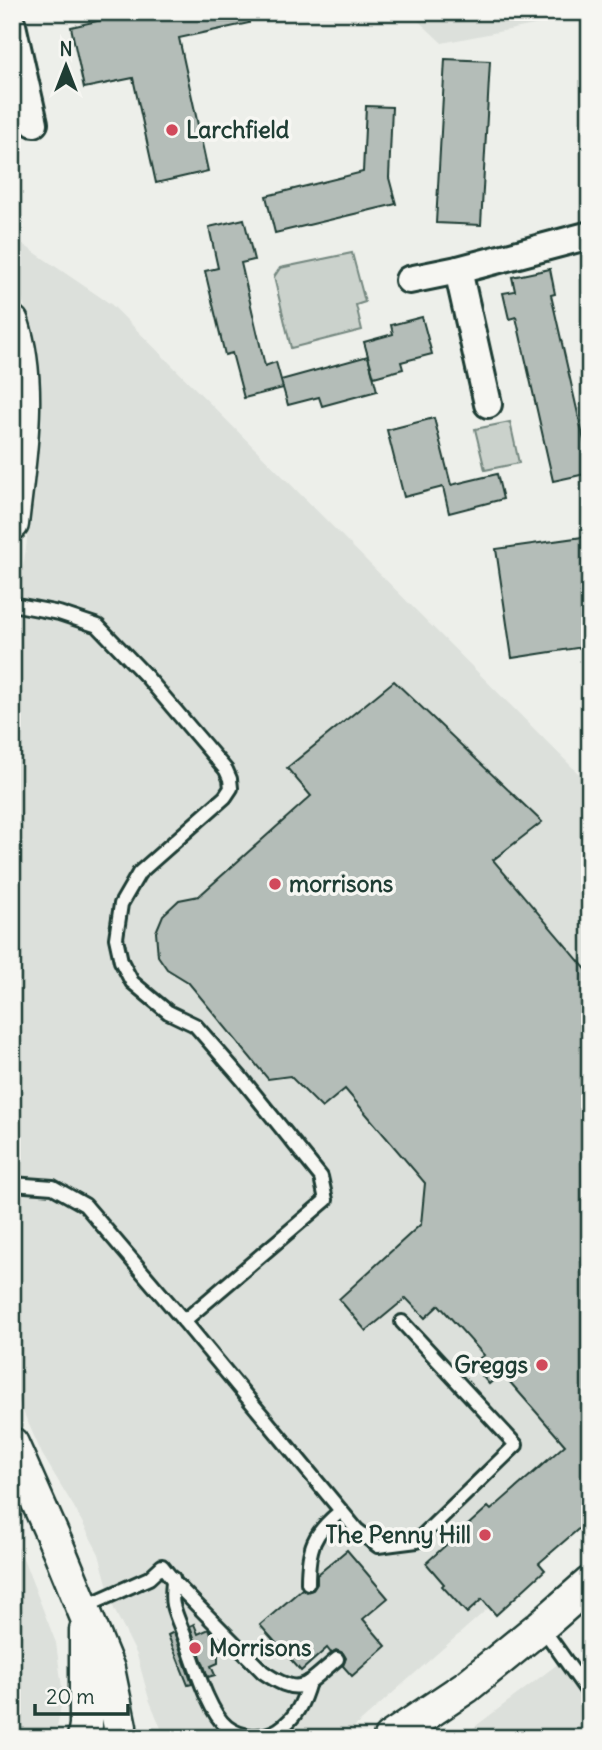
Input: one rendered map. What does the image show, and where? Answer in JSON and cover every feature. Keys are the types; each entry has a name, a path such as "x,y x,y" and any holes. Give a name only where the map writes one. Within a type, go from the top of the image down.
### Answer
{"street":[{"path":"12,25 34,123"},
{"path":"409,280 458,270 590,234"},
{"path":"458,270 488,404"},
{"path":"12,322 22,369 23,420 12,524"},
{"path":"12,1444 108,1669 122,1734"},
{"path":"390,1738 466,1687 590,1583"},
{"path":"84,1613 84,1738"}],"lane":[{"path":"12,604 59,613 98,626 146,676 226,770 230,779 232,788 225,797 139,873 121,904 116,939 121,961 132,982 168,1012 195,1025 242,1079 321,1177 326,1200 184,1321"},
{"path":"12,1184 53,1186 85,1205 357,1530 378,1546 417,1541 516,1445 402,1322"},
{"path":"309,1583 309,1562 320,1529 341,1511"},
{"path":"84,1613 149,1578 162,1566 263,1672 277,1682 289,1687 300,1687 337,1659"},
{"path":"173,1578 173,1604 209,1700 217,1717 228,1728 246,1736 271,1734 287,1724 299,1709 309,1682"},
{"path":"541,1626 590,1695"}],"shaded area":[{"path":"409,12 590,12 590,14 442,43"},
{"path":"12,237 112,305 590,785 590,1518 342,1738 165,1738 149,1699 137,1655 114,1609 99,1554 42,1454 12,1382 12,639 26,548 39,421 38,371 31,327 12,266"},
{"path":"352,253 365,302 356,305 362,330 291,348 274,277 280,268"},
{"path":"510,422 519,463 485,470 475,429"},
{"path":"12,1537 21,1553 56,1643 63,1695 55,1738 12,1738"},
{"path":"567,1657 590,1683 590,1738 460,1738"}],"building":[{"name":"Larchfield","path":"118,12 248,12 249,23 179,38 208,171 156,183 133,78 84,88 71,27 119,16"},
{"path":"445,59 490,61 481,225 436,223"},
{"path":"366,106 392,107 389,178 396,204 275,233 266,196 363,172"},
{"path":"244,219 254,260 241,263 265,366 276,362 281,380 368,356 377,391 322,406 319,397 288,405 281,381 283,388 244,398 232,353 225,355 205,271 218,268 209,227"},
{"path":"550,269 555,294 551,295 590,467 590,473 553,481 516,317 509,319 503,293 515,291 512,277"},
{"path":"422,317 432,354 401,362 403,369 374,377 364,342 393,334 391,325"},
{"path":"434,418 451,485 497,474 503,499 449,513 443,487 404,497 387,430"},
{"path":"590,536 590,646 512,658 496,549"},
{"name":"Morrisons","path":"394,681 542,822 493,860 590,974 590,1519 539,1563 545,1570 496,1615 482,1599 467,1613 442,1586 444,1584 426,1563 488,1507 491,1510 565,1445 502,1373 489,1384 472,1364 484,1355 439,1305 425,1318 406,1298 366,1331 339,1299 421,1224 425,1183 345,1089 322,1108 290,1076 268,1079 188,982 167,969 158,956 156,932 163,915 179,900 199,896 311,796 287,768"},
{"name":"Morrisons","path":"347,1550 388,1598 363,1619 386,1646 352,1676 343,1666 346,1658 343,1653 336,1650 331,1653 327,1648 301,1671 260,1625 302,1589 307,1592 313,1590 317,1584 317,1575"},
{"path":"194,1624 198,1634 209,1629 218,1653 218,1663 211,1666 215,1675 208,1677 190,1626"},
{"path":"174,1632 192,1684 188,1685 168,1635"}],"place":[{"name":"Larchfield","path":"172,130"},
{"name":"morrisons","path":"275,884"},
{"name":"Greggs","path":"542,1365"},
{"name":"The Penny Hill","path":"485,1535"},
{"name":"Morrisons","path":"195,1648"}]}
